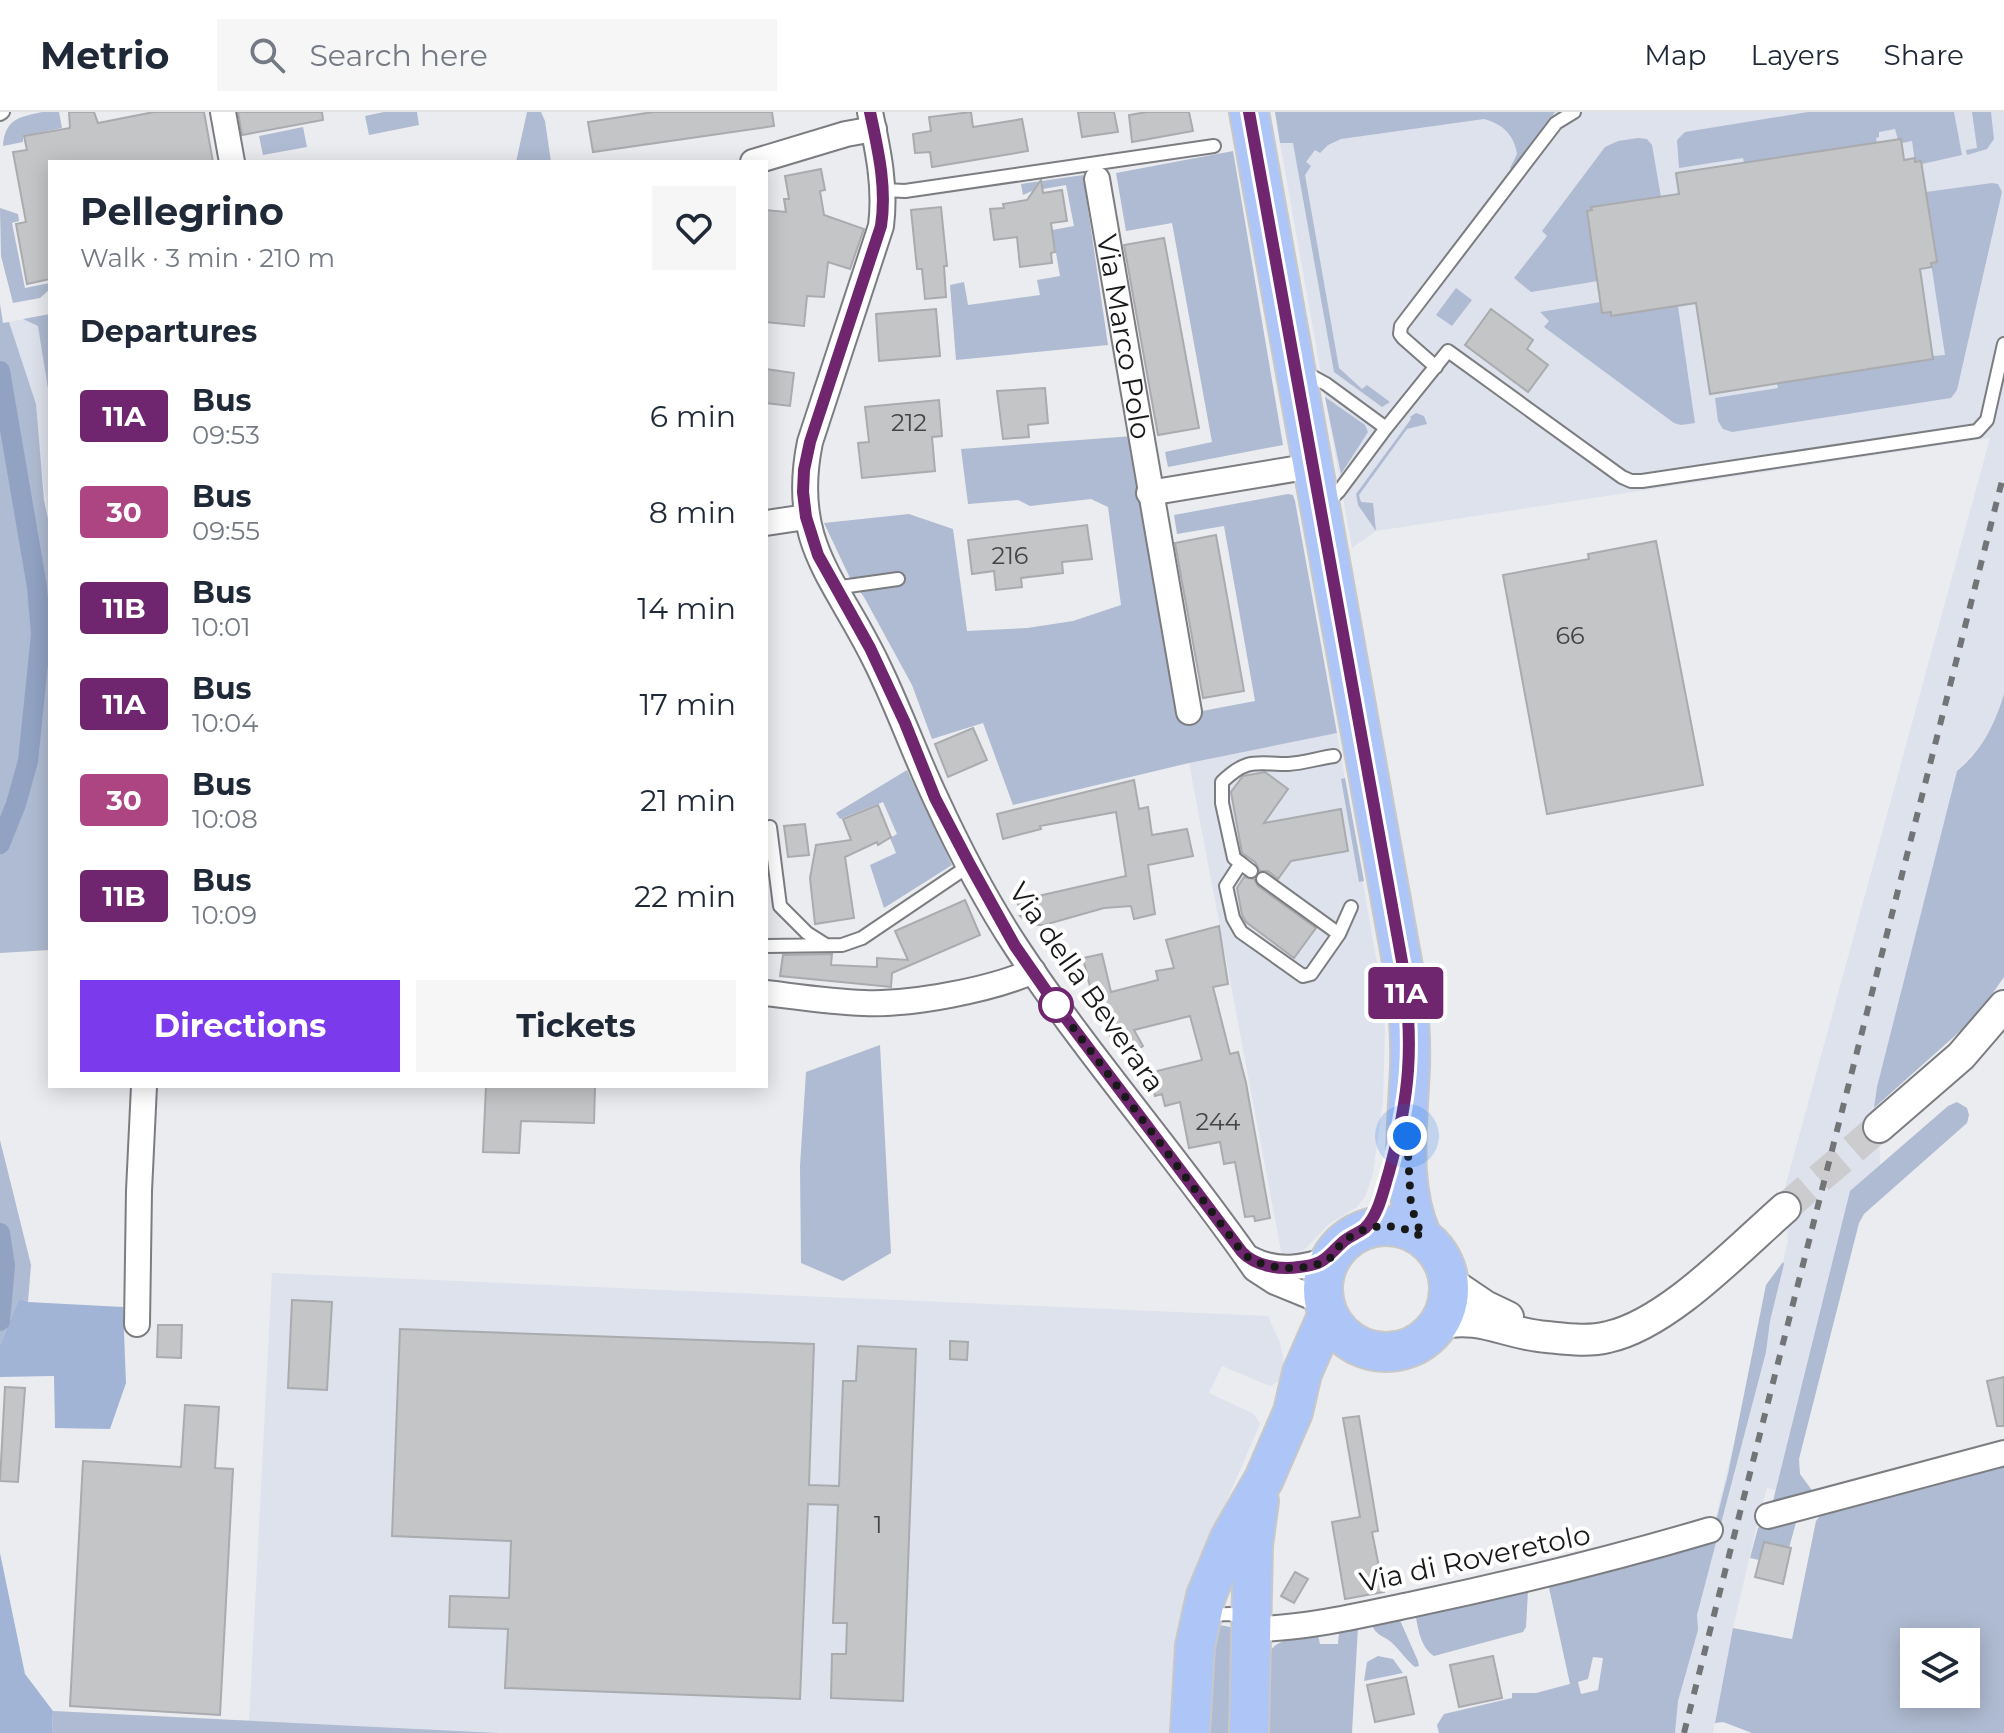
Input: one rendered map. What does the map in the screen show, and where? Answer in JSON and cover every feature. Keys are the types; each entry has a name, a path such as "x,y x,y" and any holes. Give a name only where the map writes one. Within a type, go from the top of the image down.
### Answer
{"main road":[{"path":"1249,112 1405,985 1410,1053 1408,1187 1412,1212 1422,1237 1440,1257 1448,1281 1447,1306 1438,1324 1422,1341 1407,1349 1383,1352 1362,1347 1344,1336 1326,1308 1322,1283 1330,1259 1342,1244 1364,1229 1376,1226 1395,1227 1422,1237"},
{"path":"1364,1229 1382,1197 1407,1101"},
{"path":"1190,1733 1193,1669 1201,1617 1221,1557 1264,1479 1293,1412 1302,1373 1326,1308"},
{"path":"1293,1412 1330,1370 1362,1347"},
{"path":"1249,1733 1255,1524 1264,1479"}],"street":[{"path":"223,112 232,160"},
{"name":"Via della Beverara","path":"760,160 846,134 872,120 883,190 881,226 810,442 804,470 806,517 818,555 870,648 935,798 1015,946 1247,1257 1262,1275 1326,1308"},
{"name":"Via Marco Polo","path":"1097,179 1189,712"},
{"path":"1149,493 1312,466"},
{"path":"768,523 806,517"},
{"path":"768,993 841,1002 890,1003 995,984 1033,971"},
{"path":"1879,1127 1961,1056 2004,1006"},
{"path":"137,1324 144,1088"},
{"path":"1438,1324 1475,1320 1525,1335 1558,1338 1600,1339 1631,1330 1675,1304 1785,1208"},
{"path":"1247,1257 1263,1264 1291,1268 1330,1259"},
{"path":"1448,1281 1485,1306 1558,1338"},
{"path":"1768,1516 2004,1453"},
{"name":"Via di Roveretolo","path":"1251,1625 1282,1628 1511,1584 1628,1555 1710,1530"}],"lane":[{"path":"1436,367 1403,338 1401,326 1556,123 1564,115 1574,112"},
{"path":"883,190 905,191 1214,146"},
{"path":"1320,507 1339,491 1448,351 1626,480 1642,481 1972,432 1981,428 1987,420 2004,344"},
{"path":"1295,368 1318,379 1386,428"},
{"path":"834,588 898,579"},
{"path":"1334,756 1291,764 1259,762 1238,767 1222,782 1222,803 1234,858 1339,934"},
{"path":"770,827 780,906 807,933 826,945"},
{"path":"768,946 842,945 862,938 970,865"},
{"path":"1252,871 1226,886 1233,918 1244,935 1303,976 1311,974 1339,934 1351,907"},
{"path":"1201,1617 1230,1614 1251,1625"}],"shaded area":[{"path":"42,112 59,112 62,128 23,136 23,142 3,146 10,125"},
{"path":"384,112 417,112 419,125 369,135 365,116"},
{"path":"527,112 541,112 551,160 516,160"},
{"path":"1275,112 1555,112 1512,170 1510,168 1517,154 1513,141 1502,127 1484,119 1341,139 1320,153 1315,150 1306,162 1311,166 1305,175 1339,368 1362,389 1367,385 1390,402 1382,407 1334,372 1293,143 1280,143"},
{"path":"1495,112 2004,112 2004,694 1990,735 1957,771 1876,1094 1880,1165 1850,1192 1776,1490 1767,1488 1760,1512 1713,1733 1663,1733 1751,1374 1766,1285 1783,1262 1788,1240 1784,1191 1990,438 1376,531 1352,548 1280,143"},
{"path":"1808,112 1954,112 1962,155 1922,164 1921,161 1915,162 1912,141 1902,143 1895,129 1879,132 1877,143 1744,163 1743,158 1679,168 1677,140 1685,132"},
{"path":"1972,112 1991,112 1994,139 1987,149 1967,155 1966,150 1977,148"},
{"path":"303,127 307,147 263,155 259,136"},
{"path":"1638,138 1647,139 1652,145 1661,197 1592,207 1598,281 1531,292 1514,278 1547,236 1542,231 1605,147"},
{"path":"1233,151 1283,445 1168,467 1165,452 1212,442 1172,223 1126,231 1116,173"},
{"path":"1083,175 1108,345 956,360 950,285 964,282 968,305 1040,295 1037,280 1060,276 1052,230 1074,226 1066,185 1023,195 1021,184"},
{"path":"1998,184 2002,192 1957,390 1951,398 1732,432 1723,429 1718,421 1715,398 1778,388 1777,383 1945,355 1931,263 1937,262 1926,192"},
{"path":"0,208 18,214 19,221 12,223 25,288 48,283 48,291 40,298 13,303 1,256"},
{"path":"1456,288 1472,300 1452,326 1436,315"},
{"path":"1601,302 1603,313 1611,312 1612,316 1678,306 1695,423 1674,423 1544,327 1549,321 1540,312"},
{"path":"0,304 3,323 9,322 36,404 48,519 48,950 0,953"},
{"path":"48,314 48,514 39,452 9,322"},
{"path":"48,314 48,388 38,326 23,319"},
{"path":"1325,397 1365,425 1368,432 1341,474"},
{"path":"1416,413 1424,416 1427,424 1407,429 1359,495 1361,502 1373,503 1376,531 1358,505 1356,494 1410,417"},
{"path":"1133,436 1181,715 1255,701 1224,526 1177,534 1174,515 1288,494 1293,495 1295,501 1337,733 1189,763 1013,805 983,723 932,739 912,685 864,597 850,578 824,523 909,514 953,529 967,631 1027,628 1073,621 1121,605 1108,507 1091,499 1030,506 1018,500 968,504 961,449"},
{"path":"2004,694 2004,977 1976,1017 1874,1108 1957,771 1986,736"},
{"path":"1337,733 1382,992 1385,1029 1383,1101 1373,1173 1366,1195 1357,1207 1329,1224 1304,1250 1282,1256 1189,763"},
{"path":"907,770 952,865 884,908 870,865 896,853 890,838 897,834 883,802 840,819 836,813"},
{"path":"1345,778 1364,881 1359,882 1341,779"},
{"path":"880,1045 891,1253 843,1281 801,1263 800,1166 806,1072"},
{"path":"1957,1102 1967,1108 1967,1123 1864,1214 1859,1223 1799,1459 1800,1474 1814,1493 1772,1505 1850,1191 1948,1106"},
{"path":"0,1140 31,1265 28,1302 19,1298 0,1345"},
{"path":"1783,1262 1766,1352 1697,1615 1698,1630 1678,1701 1675,1733 1439,1733 1437,1725 1444,1714 1512,1698 1512,1693 1536,1693 1570,1684 1548,1583 1712,1537 1728,1474 1766,1285","holes":["1593,1657 1603,1658 1598,1690 1581,1694 1578,1682 1588,1679"]},
{"path":"272,1273 1268,1316 1280,1343 1285,1368 1281,1380 1270,1386 1222,1366 1209,1393 1254,1414 1260,1424 1207,1546 1173,1733 52,1733 53,1711 249,1722"},
{"path":"19,1298 28,1302 123,1307 126,1383 110,1429 55,1428 54,1376 0,1377 0,1345"},
{"path":"2004,1459 2004,1733 1752,1733 1723,1722 1715,1723 1733,1628 1792,1639 1816,1521 1825,1509"},
{"path":"1797,1519 1789,1548 1764,1542 1759,1560 1750,1558 1758,1528 1764,1523"},
{"path":"0,1553 25,1674 53,1711 52,1733 0,1733"},
{"path":"1528,1591 1523,1632 1434,1656 1423,1642 1415,1612"},
{"path":"1399,1618 1419,1666 1415,1667 1372,1625"},
{"path":"1220,1625 1235,1628 1238,1733 1204,1733 1207,1660 1214,1634"},
{"path":"1358,1627 1352,1733 1266,1733 1270,1651 1274,1646 1318,1635 1320,1644 1338,1644 1339,1631"},
{"path":"1378,1656 1393,1659 1403,1673 1364,1681 1367,1662"},
{"path":"53,1711 498,1733 52,1733"}],"building":[{"path":"69,112 94,112 98,123 154,112 204,112 213,160 48,160 48,279 27,284 16,224 26,222 13,152 27,150 24,136 70,128"},
{"path":"238,112 322,112 323,120 242,135"},
{"path":"653,112 772,112 774,126 593,152 588,122"},
{"path":"971,112 973,127 1022,119 1028,151 932,167 930,152 915,153 913,134 931,131 929,117"},
{"path":"1078,112 1114,112 1118,132 1082,137"},
{"path":"1189,112 1193,131 1132,142 1129,115"},
{"path":"1901,139 1904,160 1915,158 1915,162 1921,161 1937,262 1931,263 1932,267 1920,269 1933,359 1710,394 1696,303 1611,316 1611,312 1602,313 1587,211 1592,210 1591,207 1679,194 1676,173"},
{"path":"821,169 825,190 820,191 824,215 864,229 850,269 828,262 824,297 807,296 804,326 768,322 768,210 786,212 784,199 789,199 785,176"},
{"path":"1041,180 1043,193 1062,190 1067,221 1051,223 1055,252 1051,253 1052,263 1020,267 1017,237 994,240 990,209 1027,200"},
{"path":"941,207 947,266 944,266 946,297 925,299 922,269 917,269 911,210"},
{"path":"1164,238 1199,428 1158,435 1124,245"},
{"path":"936,309 940,356 879,361 876,314"},
{"path":"1491,309 1533,340 1527,349 1548,365 1528,392 1465,345"},
{"path":"768,369 794,373 790,406 768,403"},
{"path":"1045,388 1048,423 1028,425 1029,437 1003,439 997,391"},
{"path":"939,400 942,436 932,437 935,471 862,478 858,443 869,442 865,407"},
{"path":"1087,525 1092,559 1062,562 1063,573 1021,578 1022,587 996,590 994,571 972,574 968,540"},
{"path":"1216,535 1244,691 1203,698 1175,543"},
{"path":"1656,541 1703,785 1547,814 1503,575 1589,559 1588,554"},
{"path":"973,728 987,760 948,777 935,744"},
{"path":"1265,772 1288,789 1264,823 1341,809 1348,851 1291,861 1278,879 1268,871 1260,871 1255,862 1242,853 1231,792 1243,776"},
{"path":"1134,780 1139,809 1148,807 1152,835 1187,829 1193,856 1148,865 1155,914 1134,919 1131,906 1104,908 1044,925 1032,925 1020,916 1024,914 1016,901 1126,876 1116,812 1040,826 1041,829 1003,839 997,814"},
{"path":"878,805 891,837 845,857 854,918 815,924 810,878 816,845 851,840 843,819"},
{"path":"805,824 809,855 788,857 784,826"},
{"path":"1244,877 1254,879 1258,886 1316,928 1294,958 1246,922 1237,888"},
{"path":"965,900 980,935 892,973 891,987 780,976 783,955 832,954 831,965 877,967 877,958 908,960 895,931"},
{"path":"1219,926 1228,984 1213,987 1230,1054 1238,1052 1246,1083 1270,1218 1255,1221 1254,1216 1245,1217 1235,1162 1224,1164 1220,1142 1189,1148 1180,1102 1165,1106 1162,1094 1155,1096 1149,1073 1202,1060 1190,1016 1134,1030 1143,1046 1125,1056 1096,1011 1083,958 1102,954 1111,992 1158,980 1156,971 1174,968 1166,940"},
{"path":"486,1088 595,1088 594,1123 521,1121 519,1153 483,1152"},
{"path":"292,1300 332,1302 327,1390 288,1388"},
{"path":"158,1325 182,1325 181,1358 157,1357"},
{"path":"400,1329 814,1344 809,1485 839,1486 843,1381 856,1381 858,1346 916,1349 903,1701 831,1698 832,1654 846,1654 847,1623 833,1623 838,1505 808,1504 800,1699 505,1688 508,1629 449,1627 450,1596 509,1598 511,1541 392,1536"},
{"path":"950,1341 968,1342 967,1360 950,1359"},
{"path":"2004,1377 2004,1426 1997,1426 1987,1381"},
{"path":"5,1387 25,1388 18,1482 0,1481"},
{"path":"185,1405 219,1407 215,1468 233,1469 220,1715 70,1706 83,1461 181,1467"},
{"path":"1359,1416 1378,1531 1372,1532 1384,1592 1345,1599 1332,1522 1360,1517 1343,1418"},
{"path":"1764,1542 1791,1548 1783,1584 1755,1577"},
{"path":"1295,1572 1308,1579 1294,1603 1281,1596"},
{"path":"1493,1656 1502,1698 1459,1707 1450,1665"},
{"path":"1406,1677 1414,1714 1375,1722 1367,1685"}],"waterway":[{"path":"0,371 37,587 41,634 28,761 0,844"},
{"path":"0,1233 5,1266 0,1321"}],"tunnel":[{"path":"1785,1208 1879,1127"}],"railway":[{"path":"1684,1733 2004,473"}],"bus line":[{"name":"11A","path":"870,112 881,169 883,210 881,226 828,383 804,470 806,517 818,555 870,648 935,798 1015,946 1242,1252 1256,1262 1291,1268 1330,1259 1342,1244 1364,1229 1375,1211 1400,1133 1407,1101 1410,1053 1403,967 1249,112"}],"route":[{"path":"1056,1005 1242,1252 1256,1262 1291,1268 1311,1265 1330,1259 1342,1244 1357,1233 1376,1226 1404,1228 1422,1237 1414,1219 1408,1187 1407,1136"}]}
